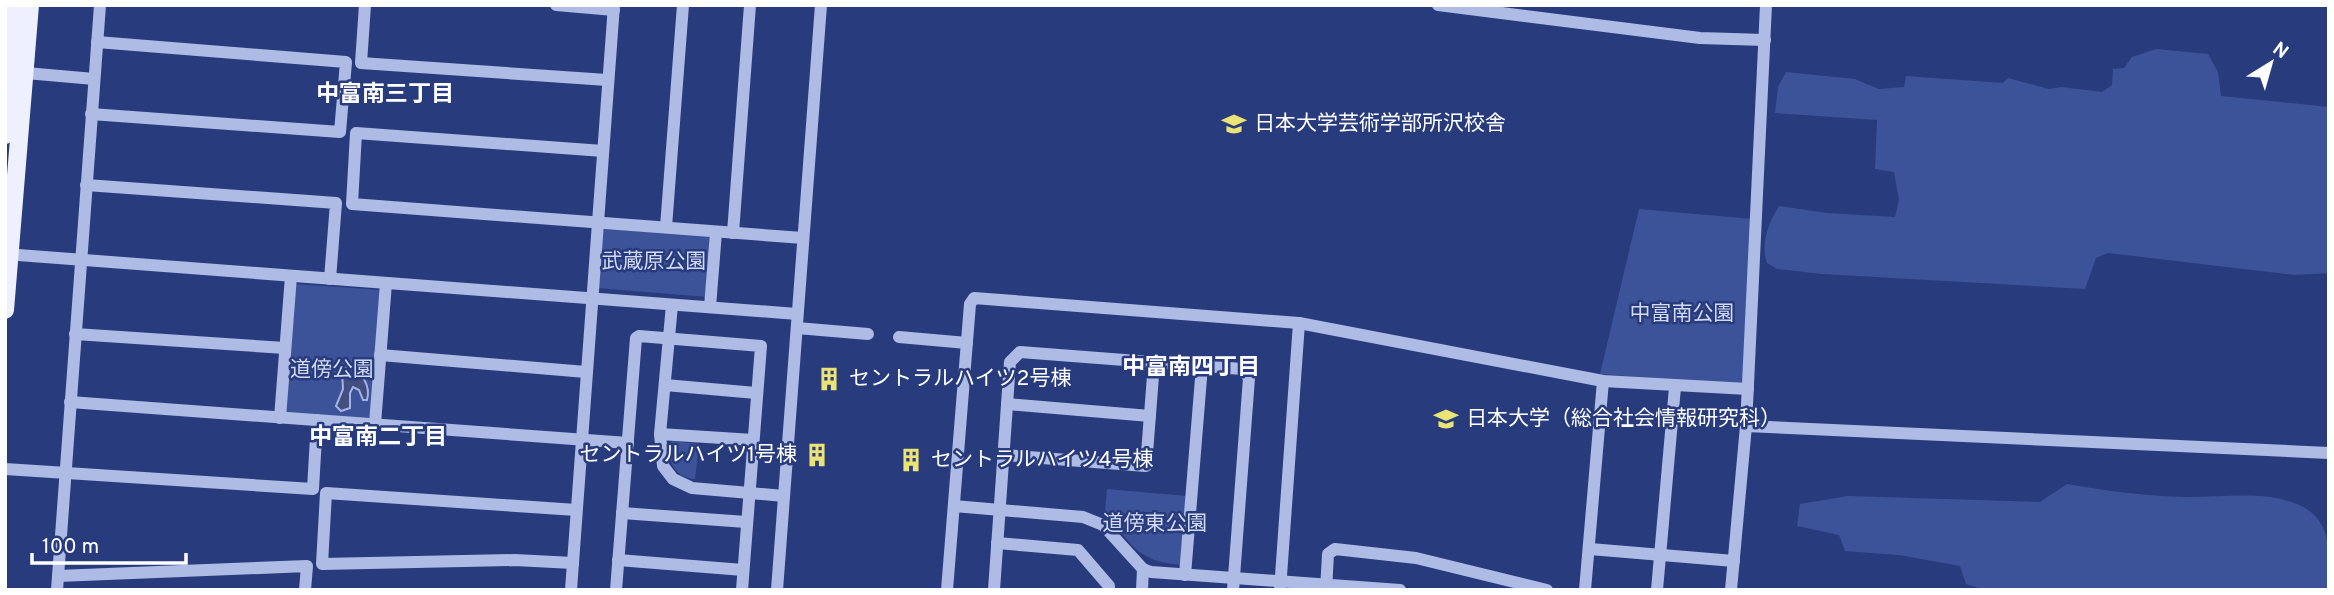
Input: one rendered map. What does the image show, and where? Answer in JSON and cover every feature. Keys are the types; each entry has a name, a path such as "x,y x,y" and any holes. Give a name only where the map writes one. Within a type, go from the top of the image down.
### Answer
{"main road":[{"path":"5,310 15,5"},
{"path":"5,135 14,73 30,5"}],"street":[{"path":"57,590 100,5"},
{"path":"365,5 361,63 607,80"},
{"path":"556,5 614,7 571,590"},
{"path":"666,227 683,5"},
{"path":"733,233 750,5"},
{"path":"777,590 821,5"},
{"path":"1438,5 1700,38 1765,40"},
{"path":"1731,590 1746,426 1766,5"},
{"path":"92,114 340,132 346,62 97,42"},
{"path":"14,73 94,79"},
{"path":"603,152 356,133 352,204 803,238"},
{"path":"86,185 336,203 330,279"},
{"path":"710,307 716,232"},
{"path":"8,254 797,314"},
{"path":"280,418 291,276"},
{"path":"375,424 386,283"},
{"path":"947,590 970,304 974,298 1299,323 1603,381 1748,389"},
{"path":"672,304 660,434 663,466 679,483 692,488 784,496"},
{"path":"1280,585 1299,323"},
{"path":"797,328 868,334"},
{"path":"75,334 285,348"},
{"path":"616,590 636,338 639,335 761,346 742,590"},
{"path":"899,337 967,343"},
{"path":"994,590 1010,362 1020,352 1242,369 1249,379 1234,584"},
{"path":"380,355 586,372"},
{"path":"1004,454 1146,466 1154,363"},
{"path":"1185,575 1202,366"},
{"path":"1585,590 1603,381"},
{"path":"664,385 756,393"},
{"path":"1657,590 1675,387"},
{"path":"70,402 628,443"},
{"path":"1007,404 1150,416"},
{"path":"5,469 313,489 317,420"},
{"path":"1746,426 2329,453"},
{"path":"660,434 752,440"},
{"path":"573,563 515,560 322,564 326,493 576,510"},
{"path":"954,506 1092,519 1103,525 1143,569 1234,584 1400,590"},
{"path":"622,513 746,522"},
{"path":"997,543 1078,550 1109,590"},
{"path":"1326,587 1328,554 1335,549 1416,558 1547,590"},
{"path":"1590,549 1734,561"},
{"path":"618,560 743,570"},
{"path":"58,576 307,566 305,590"},
{"path":"1142,590 1143,569"}],"green space":[{"path":"2156,49 2208,54 2218,72 2221,96 2329,107 2329,273 2294,275 2108,253 2096,258 2085,289 1822,274 1777,269 1767,263 1767,233 1779,206 1827,213 1895,217 1899,200 1894,172 1875,169 1877,120 1775,113 1778,87 1786,72 1855,79 1879,89 1904,87 1906,76 2003,83 2008,78 2049,89 2061,87 2102,92 2112,85 2113,69 2124,68 2132,57"},
{"name":"中富南公園","path":"1639,209 1753,219 1744,382 1741,385 1600,374"},
{"name":"武蔵原公園","path":"601,229 709,235 707,297 597,288"},
{"name":"道傍公園","path":"295,284 381,290 372,416 369,419 288,414 284,411"},
{"path":"672,441 699,444 695,479 683,476 674,468 669,452"},
{"path":"2067,484 2155,496 2264,496 2295,503 2316,517 2326,536 2329,590 1985,590 1966,584 1960,566 1899,555 1845,551 1839,535 1797,526 1800,504 1848,496 2040,502"},
{"name":"道傍東公園","path":"1107,489 1187,496 1181,565 1154,560 1129,542 1105,513"}],"shaded area":[{"path":"349,366 364,380 368,395 367,400 363,400 359,390 353,387 350,393 350,408 341,411 336,406 343,389 342,371"}],"place":[{"name":"日本大学芸術学部所沢校舎","path":"1234,124"},
{"name":"セントラルハイツ2号棟","path":"829,379"},
{"name":"日本大学（総合社会情報研究科）","path":"1446,419"},
{"name":"セントラルハイツ1号棟","path":"817,455"},
{"name":"セントラルハイツ4号棟","path":"911,460"}],"district":[{"name":"中富南三丁目","path":"385,95"},
{"name":"中富南四丁目","path":"1191,368"},
{"name":"中富南二丁目","path":"378,438"}]}
